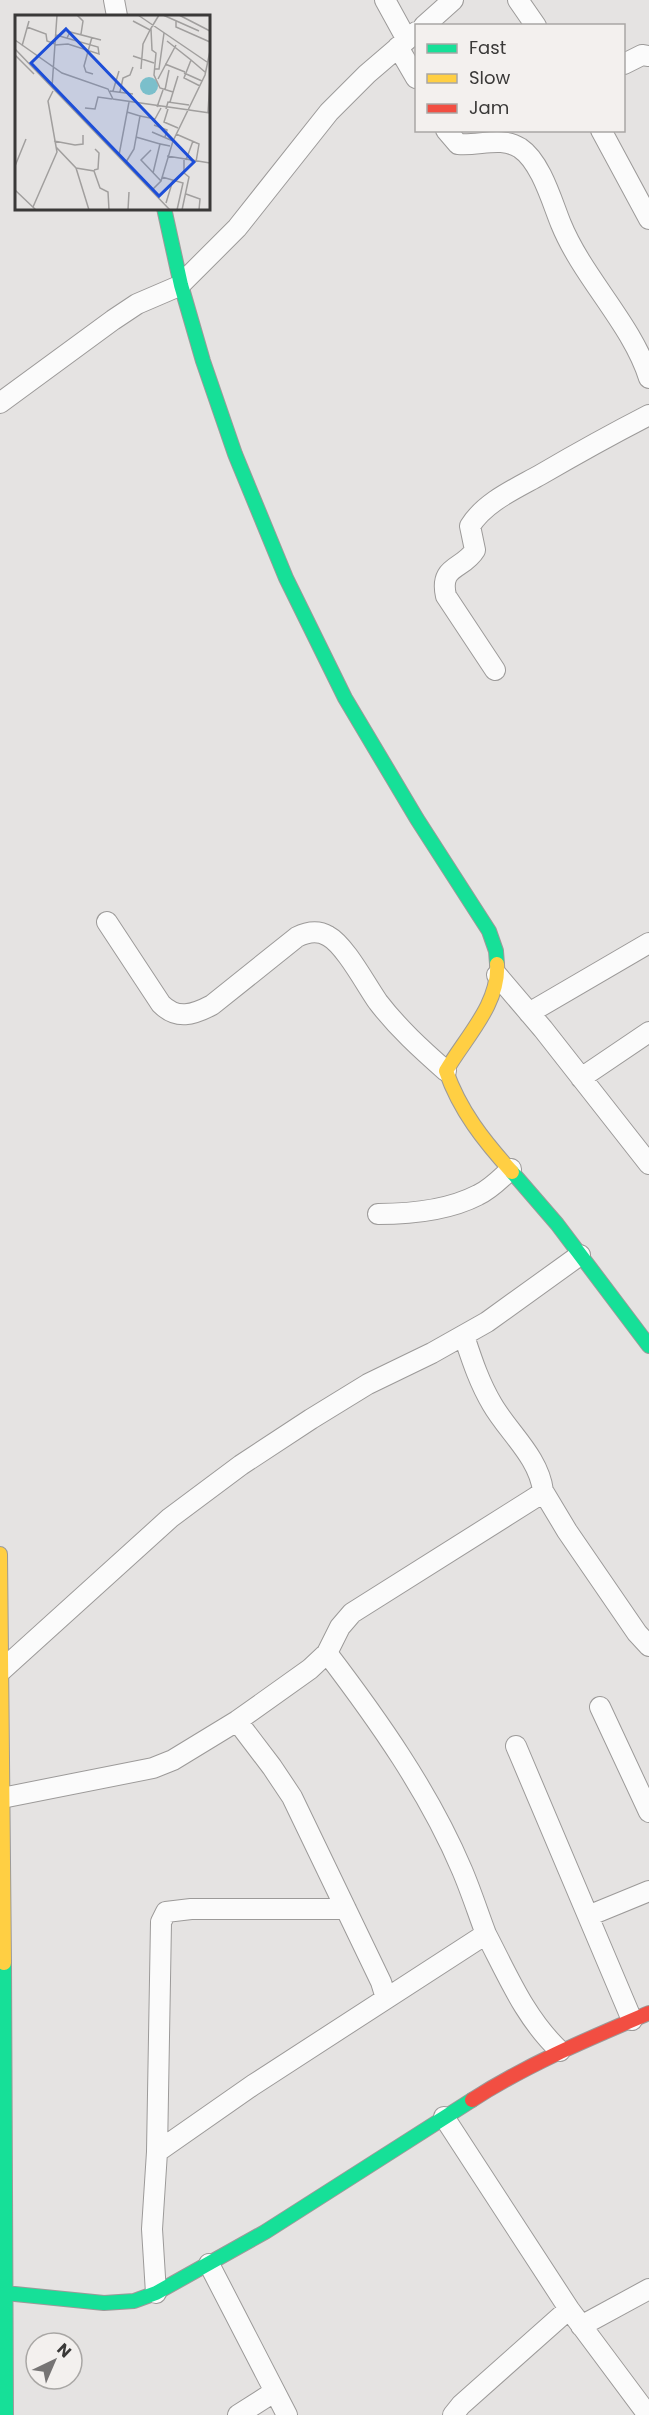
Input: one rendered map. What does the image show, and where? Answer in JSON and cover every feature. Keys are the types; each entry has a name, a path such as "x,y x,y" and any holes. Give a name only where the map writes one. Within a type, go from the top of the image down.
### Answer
{"street":[{"path":"114,0 117,15"},
{"path":"385,0 407,40 415,70"},
{"path":"426,24 453,0"},
{"path":"518,0 535,24"},
{"path":"0,403 137,304 179,286 237,228 329,112 367,74 407,40"},
{"path":"625,64 642,55 649,56"},
{"path":"447,132 458,144 471,145 506,141 528,156 542,177 570,244 625,330 649,378"},
{"path":"602,132 649,219"},
{"path":"164,210 179,286 242,474 300,613 368,737 496,949 495,990 486,1009 456,1051 446,1071"},
{"path":"495,670 446,596 444,585 449,572 471,557 475,550 470,526 473,521 477,515 503,496 593,444 649,415"},
{"path":"107,922 160,1004 170,1013 184,1016 197,1013 212,1005 297,937 310,931 327,935 339,946 394,1022 446,1071 450,1086 465,1113 580,1255 649,1346"},
{"path":"529,1012 649,943"},
{"path":"497,975 649,1164"},
{"path":"581,1078 649,1032"},
{"path":"378,1214 418,1211 467,1199 491,1187 511,1169"},
{"path":"2,1670 170,1518 242,1465 368,1384 464,1336 580,1255"},
{"path":"464,1336 477,1377 494,1407 514,1433 537,1470 543,1491 567,1532 637,1633 649,1646"},
{"path":"2,1798 153,1768 198,1746 310,1670 327,1653 340,1627 352,1613 543,1491"},
{"path":"0,1554 6,2415"},
{"path":"327,1653 374,1717 428,1804 462,1870 486,1934 528,2015 543,2036 560,2051"},
{"path":"600,1707 647,1799"},
{"path":"237,1721 292,1797 381,1982 386,1998"},
{"path":"5,2294 104,2303 134,2301 156,2293 265,2232 495,2085 560,2051 640,2017 588,1916 516,1746"},
{"path":"588,1916 649,1891"},
{"path":"156,2293 152,2229 157,2152 161,1922 166,1912 191,1909 346,1909"},
{"path":"157,2152 210,2114 486,1934"},
{"path":"444,2117 568,2309 648,2415"},
{"path":"209,2264 287,2415"},
{"path":"581,2326 649,2289"},
{"path":"453,2415 461,2404 568,2309"},
{"path":"238,2415 274,2392"}],"traffic: fast":[{"path":"164,210 181,285 203,361 235,454 286,578 345,698 417,819 489,931 496,951 497,964"},
{"path":"512,1172 557,1224 649,1346"},
{"path":"4,1963 6,2415"},
{"path":"5,2293 104,2303 134,2301 156,2293 265,2232 472,2100"}],"traffic: slow":[{"path":"497,964 493,993 487,1007 446,1071 458,1099 474,1125 512,1172"},
{"path":"0,1554 4,1963"}],"traffic: jam":[{"path":"472,2100 581,2042 649,2013"}]}
